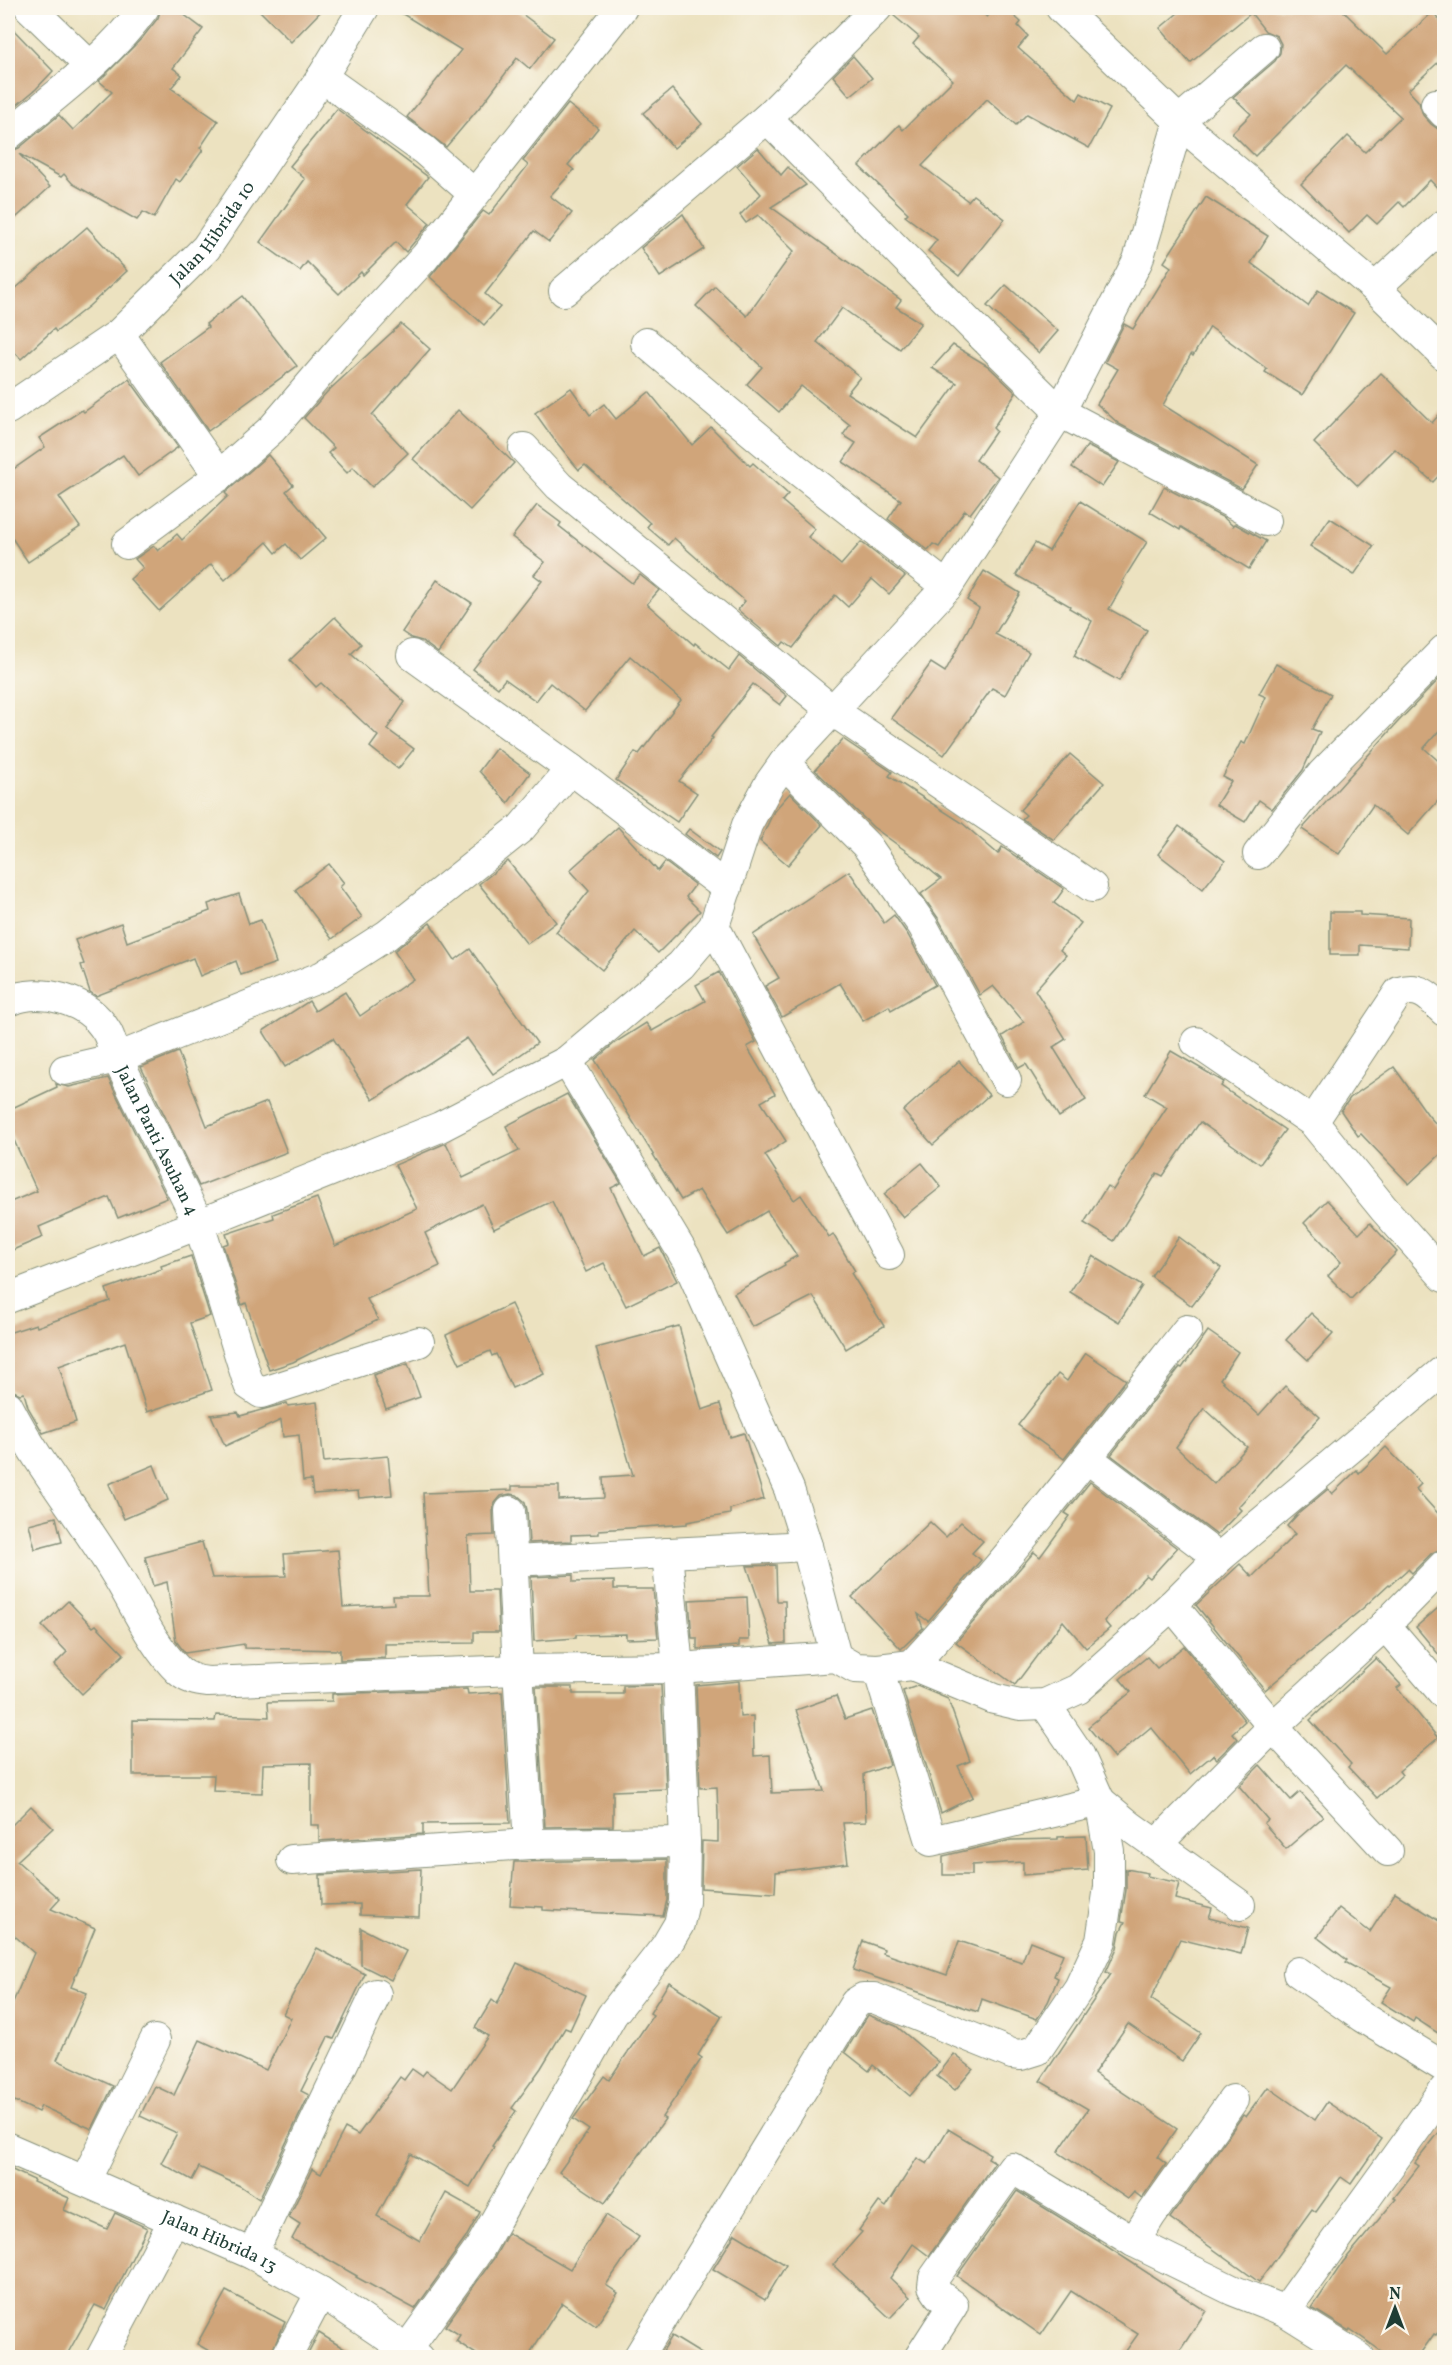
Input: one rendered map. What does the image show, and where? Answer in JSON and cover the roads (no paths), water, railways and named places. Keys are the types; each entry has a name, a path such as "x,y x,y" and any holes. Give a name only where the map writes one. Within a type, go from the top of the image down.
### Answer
{"street":[{"path":"30,8 89,66"},
{"path":"8,135 89,66 130,27 144,8"},
{"name":"Jalan Hibrida 10","path":"8,410 119,334 206,248 322,77 364,8"},
{"path":"127,544 219,476 272,429 345,344 425,257 622,8"},
{"path":"564,291 767,118 878,8"},
{"path":"1061,8 1179,121 1375,288 1444,355"},
{"path":"8,1298 440,1127 567,1061 681,964 714,926 747,825 769,784 784,763 947,587 1060,412 1138,260 1179,121 1264,48"},
{"path":"322,77 424,150 474,194"},
{"path":"767,118 1060,412 1266,521"},
{"path":"1375,288 1444,225"},
{"path":"119,334 219,476"},
{"path":"646,343 795,468 947,587"},
{"path":"524,448 559,486 833,711 1092,887"},
{"path":"1258,854 1322,774 1444,650"},
{"path":"412,655 571,769 727,888"},
{"path":"784,763 867,846 898,890 923,926 1006,1080"},
{"path":"65,1071 117,1058 322,976 341,965 387,935 521,828 571,769"},
{"path":"714,926 889,1255"},
{"path":"1313,1122 1399,992 1407,989 1421,991 1444,1011"},
{"name":"Jalan Panti Asuhan 4","path":"8,1001 42,994 70,1001 91,1014 106,1031 117,1058 199,1224 249,1385 253,1389 261,1393 419,1342"},
{"path":"1196,1042 1313,1122 1384,1209 1444,1277"},
{"path":"567,1061 687,1260 789,1489 807,1546 836,1657"},
{"path":"912,1665 960,1613 1087,1458 1187,1330"},
{"path":"8,1406 26,1442 113,1570 154,1640 178,1670 195,1681 518,1670 678,1668 836,1657 855,1668 878,1669 912,1665 994,1699 1020,1705 1045,1704 1078,1689 1172,1605 1219,1558 1444,1370"},
{"path":"1087,1458 1219,1558"},
{"path":"510,1511 530,1844"},
{"path":"513,1561 807,1546"},
{"path":"413,2353 480,2248 612,2015 666,1946 679,1924 684,1902 685,1842 678,1668 667,1553"},
{"path":"1157,1844 1273,1727 1385,1625 1444,1565"},
{"path":"1172,1605 1273,1727 1388,1851"},
{"path":"1385,1625 1444,1694"},
{"path":"878,1669 931,1841 1100,1801"},
{"path":"638,2358 855,2003 863,1998 874,1998 1012,2054 1021,2055 1037,2050 1079,1988 1101,1941 1109,1887 1109,1851 1100,1801 1079,1754 1045,1704"},
{"path":"1100,1801 1130,1826 1240,1905"},
{"path":"292,1860 530,1844 685,1842"},
{"path":"1285,2311 1440,2090 1362,2017 1298,1972"},
{"path":"252,2254 376,1994"},
{"path":"85,2181 154,2040"},
{"path":"1134,2242 1233,2100"},
{"name":"Jalan Hibrida 13","path":"8,2148 252,2254 321,2292 413,2353"},
{"path":"919,2358 952,2305 939,2295 933,2286 934,2278 1012,2168 1134,2242 1232,2290 1285,2311 1360,2358"},
{"path":"101,2358 174,2220"},
{"path":"286,2358 321,2292"}]}
